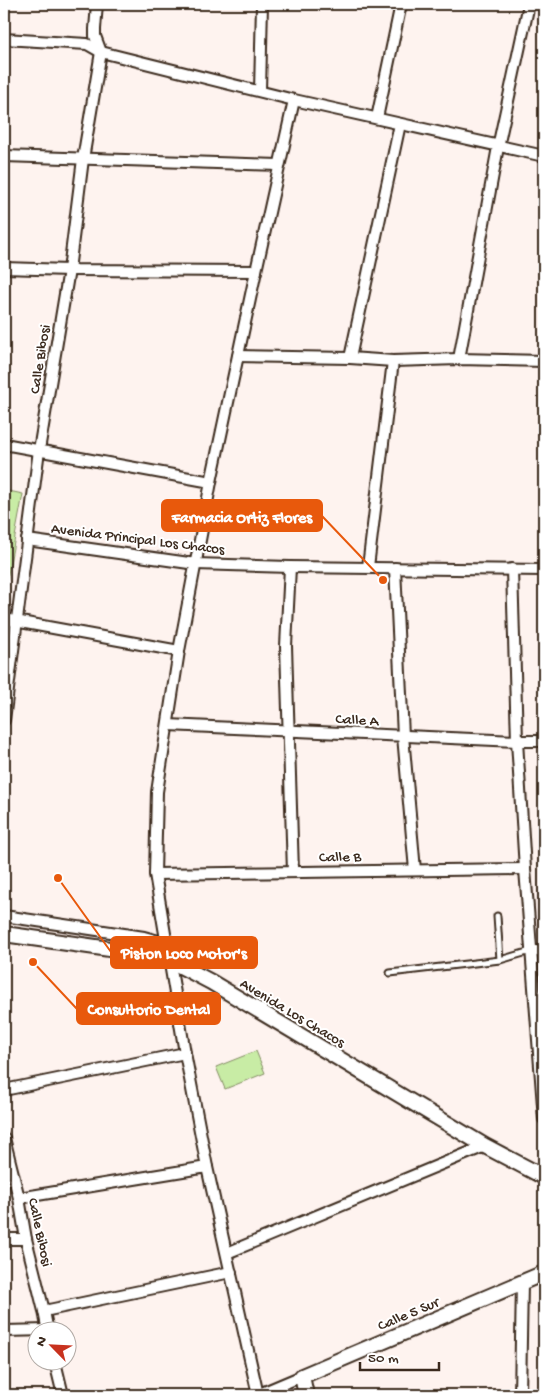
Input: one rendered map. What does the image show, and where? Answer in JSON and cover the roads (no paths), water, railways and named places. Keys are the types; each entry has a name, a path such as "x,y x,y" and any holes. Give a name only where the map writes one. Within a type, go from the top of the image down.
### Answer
{"street":[{"name":"Calle Bibosi","path":"4,720 39,450 69,270 83,159 101,52 95,36 97,4"},
{"path":"260,91 262,4"},
{"path":"377,118 401,4"},
{"path":"460,359 498,147 529,4"},
{"path":"4,39 87,44 101,52 294,100 544,156"},
{"path":"258,1395 207,1167 166,943 155,874 157,792 179,651 211,482 294,100"},
{"path":"350,358 400,124"},
{"path":"4,156 279,165"},
{"path":"4,268 256,271"},
{"path":"238,356 350,358 394,361 460,359 544,361"},
{"path":"368,567 394,361"},
{"path":"4,444 211,482"},
{"name":"Avenida Principal Los Chacos","path":"27,540 196,564 544,570"},
{"path":"290,567 286,646 293,872"},
{"path":"395,568 403,736 415,870"},
{"path":"512,569 517,741 544,1119"},
{"path":"4,619 179,651"},
{"name":"Calle A","path":"168,725 544,742"},
{"name":"Calle B","path":"155,874 525,869"},
{"path":"4,916 144,937 166,943"},
{"name":"Avenida Los Chacos","path":"4,934 152,955 169,960 211,982 485,1146 544,1177"},
{"path":"531,951 544,951"},
{"path":"4,1090 185,1053"},
{"name":"Calle Bibosi","path":"4,1138 46,1322"},
{"path":"227,1253 485,1146"},
{"path":"19,1198 207,1167"},
{"path":"4,1239 26,1240"},
{"path":"44,1311 231,1272"},
{"name":"Calle 5 Sur","path":"258,1395 544,1273"},
{"path":"520,1395 522,1283"},
{"path":"4,1331 28,1331"},
{"path":"57,1372 63,1395"},
{"path":"302,1376 306,1395"}],"lane":[{"path":"497,916 500,960"},
{"path":"390,973 500,960 531,951"}],"place":[{"name":"Farmacia Ortiz Flores","path":"383,580"},
{"name":"Piston Loco Motor's","path":"58,878"},
{"name":"Consultorio Dental","path":"33,962"}]}
